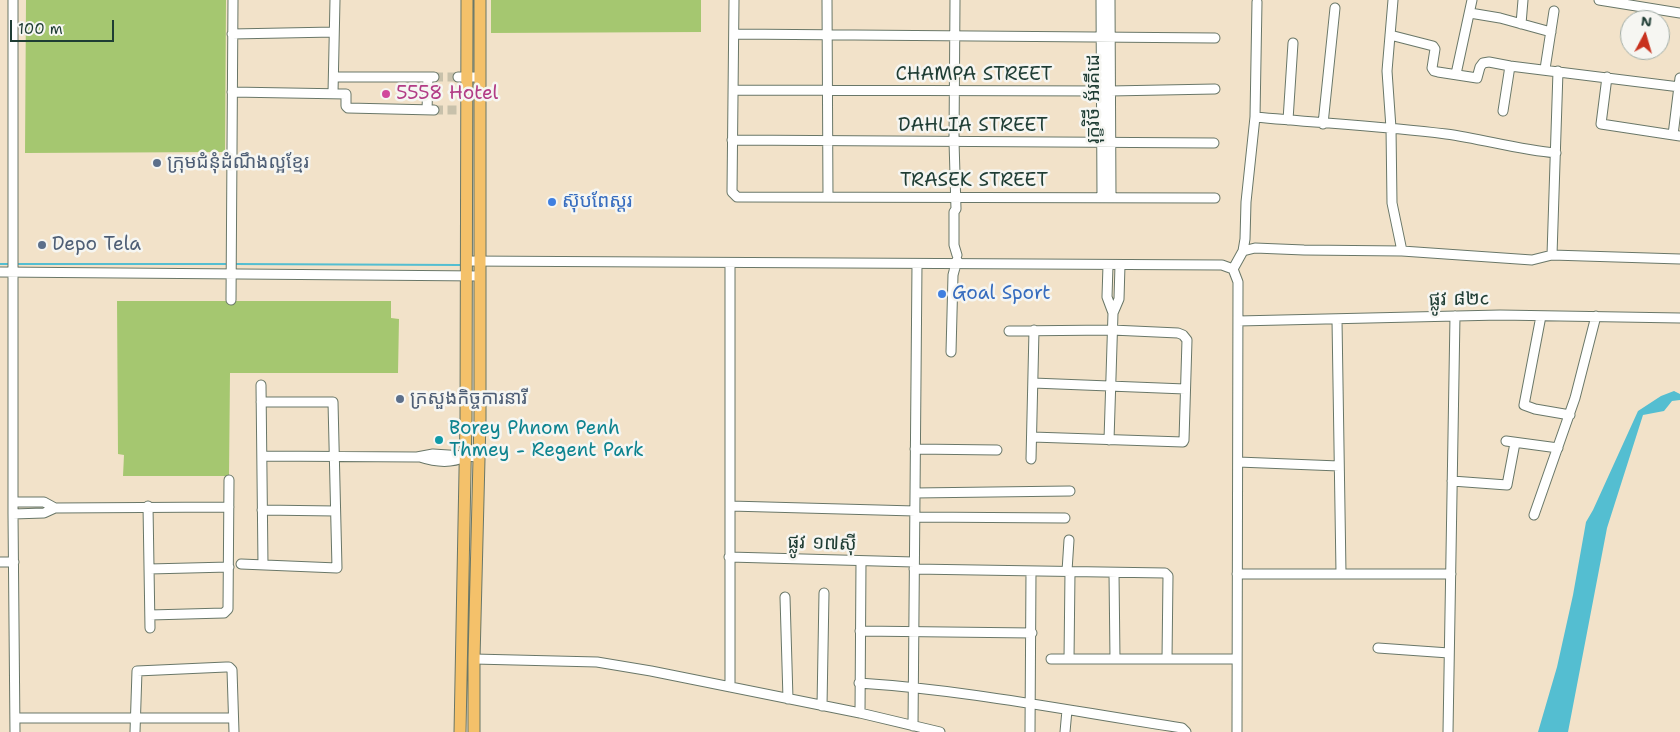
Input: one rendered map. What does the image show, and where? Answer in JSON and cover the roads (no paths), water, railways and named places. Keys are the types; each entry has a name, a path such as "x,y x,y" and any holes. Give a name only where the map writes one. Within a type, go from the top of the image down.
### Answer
{"main road":[{"path":"460,732 466,276 462,77 467,0"},
{"path":"474,732 479,457 480,0"}],"street":[{"path":"13,0 15,732"},
{"path":"231,300 233,0"},
{"path":"333,93 335,0"},
{"path":"732,140 734,0"},
{"path":"827,0 828,197"},
{"path":"955,0 954,142 956,209 954,212 954,245 957,259"},
{"name":"រុក្ខវិថី អ័រគីដេ","path":"1101,0 1106,37"},
{"name":"រុក្ខវិថី អ័រគីដេ","path":"1106,197 1106,37 1110,0"},
{"path":"1393,0 1388,71 1392,202 1402,251"},
{"path":"1456,74 1472,0"},
{"path":"1521,24 1523,0"},
{"path":"1599,0 1680,13"},
{"path":"1233,269 1243,251 1255,116 1257,2"},
{"path":"1322,124 1335,8"},
{"path":"1545,69 1554,11"},
{"path":"1470,13 1551,32"},
{"path":"232,34 334,32"},
{"path":"734,34 1215,38"},
{"path":"1390,35 1434,46 1432,68 1434,71 1477,78 1480,67 1483,63 1489,62 1510,66 1679,84 1676,135 1601,124 1607,77"},
{"path":"1288,120 1293,43"},
{"path":"1503,110 1510,66"},
{"path":"1552,255 1558,71"},
{"path":"334,77 347,77 431,78 430,110 348,108 346,106 347,77"},
{"path":"462,77 480,77"},
{"name":"CHAMPA STREET","path":"733,90 1215,90"},
{"path":"232,92 346,94"},
{"path":"1255,116 1448,135 1522,149 1556,153"},
{"name":"DAHLIA STREET","path":"732,140 1214,143"},
{"name":"TRASEK STREET","path":"732,140 732,192 737,197 1214,198"},
{"path":"951,352 953,275 959,245 959,212 956,209"},
{"path":"1243,251 1255,248 1402,251 1532,260 1552,255 1680,259"},
{"path":"466,261 917,264 957,259 1108,265 1222,265 1233,269 1238,282 1237,732"},
{"path":"730,263 730,687"},
{"path":"913,726 917,264"},
{"path":"1108,265 1108,298 1113,313"},
{"path":"1109,440 1113,313 1119,299 1120,265"},
{"path":"0,272 14,270 480,276"},
{"path":"1448,732 1455,316"},
{"name":"ផ្លូវ ៨២c","path":"1238,321 1455,316 1680,318"},
{"path":"1541,316 1524,405 1570,414"},
{"path":"1534,515 1570,414 1596,316"},
{"path":"1337,320 1341,573"},
{"path":"1009,330 1112,330 1178,333 1187,340 1183,442 1032,437"},
{"path":"1031,459 1034,330"},
{"path":"1033,383 1185,389"},
{"path":"261,385 263,566"},
{"path":"241,564 337,568 333,402 261,402"},
{"path":"1452,481 1507,485 1511,442 1558,448"},
{"path":"915,448 998,450"},
{"path":"262,456 417,456 441,454 479,457"},
{"path":"1238,462 1339,466"},
{"path":"150,615 224,613 228,609 229,480"},
{"path":"915,493 1070,491"},
{"path":"14,502 44,502 55,508"},
{"path":"148,506 150,628"},
{"path":"730,506 1065,518"},
{"path":"13,514 44,513 55,508 229,507"},
{"path":"262,510 335,512"},
{"path":"1069,540 1069,659"},
{"name":"ផ្លូវ ១៧ស៊ី","path":"729,557 861,561 914,566 1031,571 1165,573 1168,576 1167,659"},
{"path":"860,713 861,561"},
{"path":"0,562 14,562"},
{"path":"149,569 228,567"},
{"path":"1030,732 1031,571"},
{"path":"1114,573 1115,659"},
{"path":"1237,574 1451,574"},
{"path":"822,706 824,593"},
{"path":"785,597 788,699"},
{"path":"860,631 1032,633"},
{"path":"1378,648 1449,653"},
{"path":"474,659 597,662 860,713 940,732"},
{"path":"1051,659 1237,659"},
{"path":"135,732 137,671 226,667 232,670 234,732"},
{"path":"860,684 914,687 1182,728 1186,732"},
{"path":"1065,732 1067,710"},
{"path":"16,718 234,718"}],"water":[{"path":"1674,391 1680,394 1680,400 1672,401 1664,411 1643,415 1607,528 1568,732 1538,732 1557,667 1573,595 1586,522 1638,411 1661,396"}],"waterway":[{"path":"0,264 10,264"},
{"path":"15,264 228,264"},
{"path":"235,264 460,265"}],"tunnel":[{"path":"434,77 458,77"},
{"path":"434,110 458,110"}],"place":[{"name":"5558 Hotel","path":"386,94"},
{"name":"ក្រុមជំនុំដំណឹងល្អខ្មែរ","path":"157,163"},
{"name":"ស៊ុបពែស្តរ","path":"552,202"},
{"name":"Depo Tela","path":"42,245"},
{"name":"Goal Sport","path":"942,294"},
{"name":"ក្រសួងកិច្ចការនារី","path":"400,399"},
{"name":"Borey Phnom Penh Thmey - Regent Park","path":"439,440"}]}
